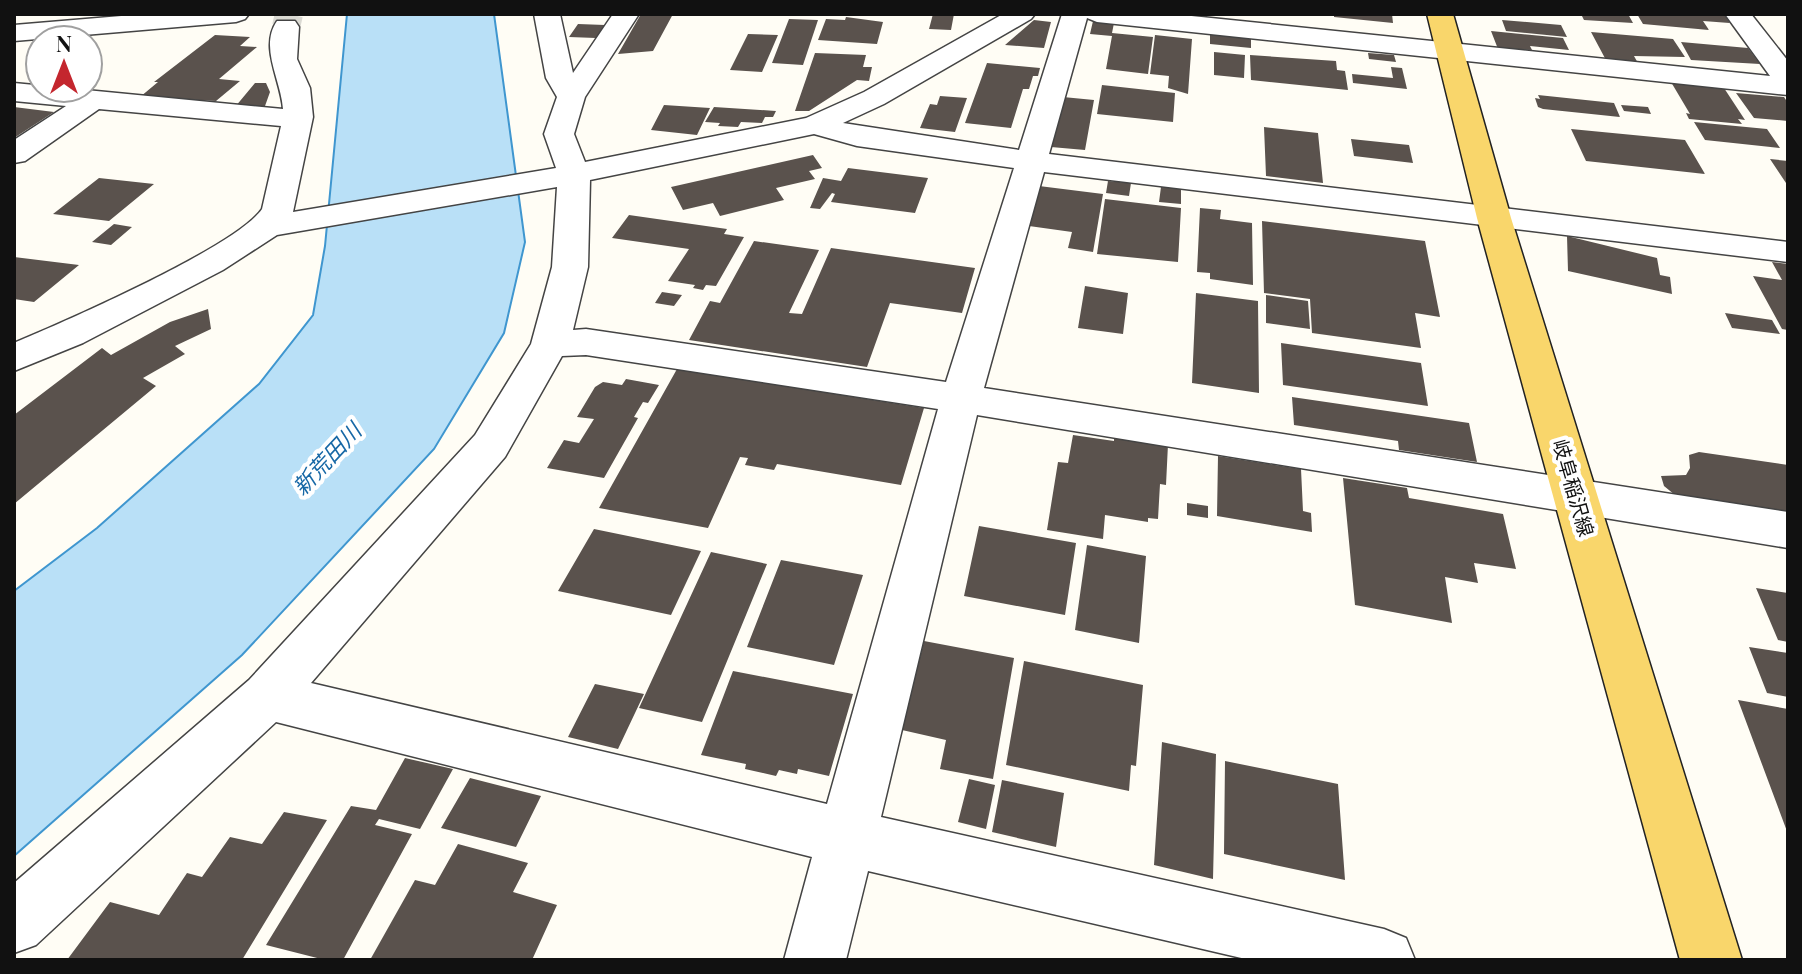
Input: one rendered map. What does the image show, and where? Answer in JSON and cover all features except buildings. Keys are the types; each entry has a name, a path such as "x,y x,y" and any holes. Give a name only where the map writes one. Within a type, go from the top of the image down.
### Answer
{"main road":[{"name":"岐阜稲沢線","path":"1446,32 1494,218 1711,960"}],"street":[{"path":"14,33 236,14"},
{"path":"547,14 560,78 571,97"},
{"path":"14,923 267,696 490,446 550,344 570,267 560,177 559,134 571,97 626,14"},
{"path":"14,358 70,334 211,262 267,227 560,177 815,125 874,98 1022,14"},
{"path":"815,960 961,398 1075,14"},
{"path":"1097,14 1446,32 1495,58 1788,83"},
{"path":"1738,14 1788,83"},
{"path":"267,227 279,209 298,117 296,88 283,59 286,27"},
{"path":"104,103 267,118 298,117"},
{"path":"14,154 88,104"},
{"path":"815,125 857,137 1032,161 1788,252"},
{"path":"550,344 586,342 961,398 1788,530"},
{"path":"267,696 849,838 1384,960"}],"water":[{"name":"新荒田川","path":"347,14 494,14 525,242 504,333 434,449 242,655 14,856 14,591 97,528 259,384 313,315 325,246"}],"tunnel":[{"path":"286,27 289,14"}]}
